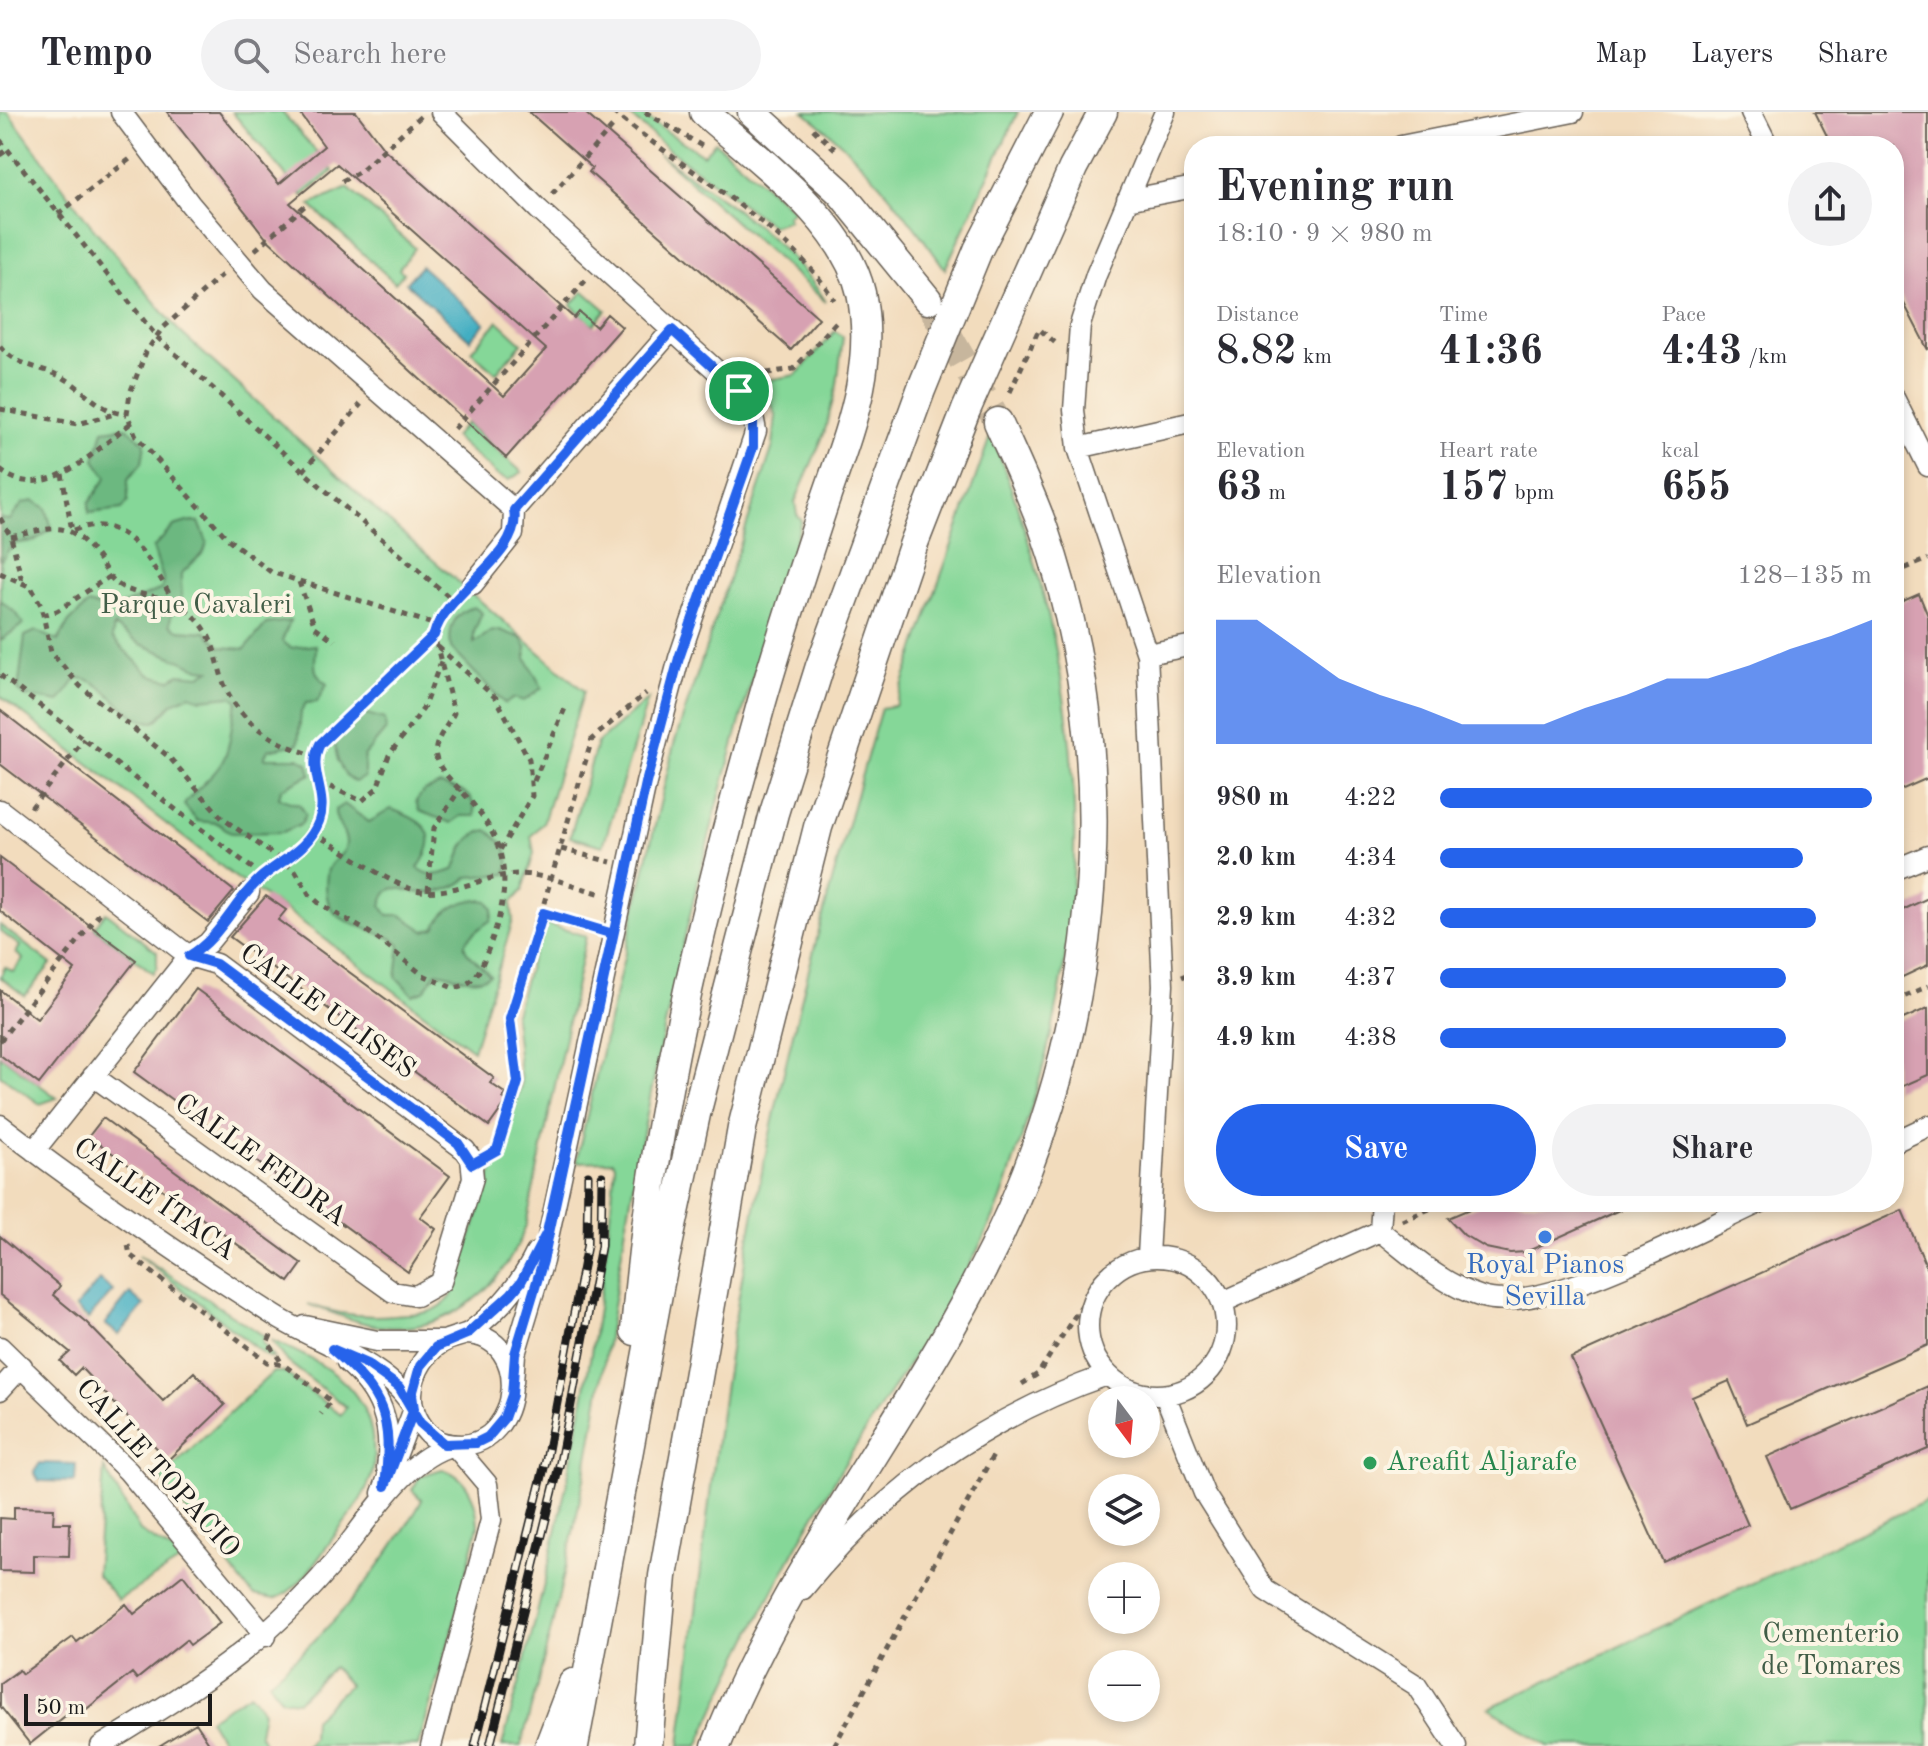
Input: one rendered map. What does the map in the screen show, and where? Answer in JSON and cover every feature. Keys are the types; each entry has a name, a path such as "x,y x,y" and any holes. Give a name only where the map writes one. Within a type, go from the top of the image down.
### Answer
{"main road":[{"path":"625,1464 640,1272 678,1032 760,710 856,412 867,354 860,290 849,261 829,229 809,206 704,112"},
{"path":"752,112 840,192 928,300"},
{"path":"574,1746 625,1464 696,1114 792,754 873,517 921,390 978,250 1049,112"},
{"path":"648,1746 663,1576 742,1128 818,827 904,570 966,410 1073,168 1103,112"},
{"path":"716,1746 763,1639 976,1283 1016,1198 1053,1098 1071,1036 1086,951 1091,886 1089,750 1080,683 1048,544 998,422"},
{"path":"549,1746 599,1611"}],"street":[{"path":"121,112 207,225 263,290 514,510"},
{"path":"441,112 538,209 739,391 753,416 753,447 677,666 627,866 543,1261 515,1354 513,1382 509,1408 499,1426 476,1443 454,1445 434,1439 420,1423 414,1409 412,1395 420,1366 444,1341 467,1334 480,1335 499,1347 513,1382"},
{"path":"1148,1256 1163,985 1147,654 1078,448 1074,410 1080,325 1127,200 1165,112"},
{"path":"1452,136 1573,112"},
{"path":"1751,112 1763,136"},
{"path":"1127,200 1184,189"},
{"path":"473,584 513,534 514,510 672,330"},
{"path":"1904,418 1928,466"},
{"path":"1078,448 1184,424"},
{"path":"1147,654 1184,647"},
{"name":"CALLE ULISES","path":"0,810 189,956 216,964 458,1143 472,1164"},
{"path":"1904,866 1928,856"},
{"path":"34,1151 189,956 208,943 249,893"},
{"name":"CALLE FEDRA","path":"93,1076 393,1292 416,1296 441,1282 473,1178 472,1164"},
{"name":"CALLE ÍTACA","path":"0,1125 140,1228 278,1318 384,1374 407,1396 414,1409"},
{"path":"1904,1137 1928,1126"},
{"path":"1380,1231 1381,1212"},
{"path":"1380,1231 1440,1279 1484,1298 1524,1298 1575,1286 1739,1212"},
{"path":"1223,1302 1380,1231"},
{"path":"467,1334 521,1282 547,1232"},
{"path":"1148,1256 1172,1257 1194,1266 1212,1282 1223,1302 1226,1333 1216,1362 1203,1378 1185,1389 1165,1395 1144,1394 1124,1387 1107,1375 1094,1357 1088,1336 1088,1314 1095,1293 1108,1275 1127,1263 1148,1256"},
{"name":"CALLE ÍTACA","path":"278,1318 350,1338 403,1343 444,1341"},
{"name":"CALLE TOPACIO","path":"0,1347 128,1471 266,1636"},
{"path":"332,1349 359,1372 380,1400 389,1433 385,1486"},
{"path":"0,1390 22,1366"},
{"path":"763,1639 838,1549 926,1468 1018,1410 1107,1375"},
{"path":"1165,1395 1204,1493 1265,1590 1416,1685 1456,1746"},
{"path":"373,1511 414,1409"},
{"path":"101,1746 216,1673 266,1636 320,1582 373,1511 416,1465 454,1445"},
{"path":"431,1746 491,1520 487,1484 454,1445"}],"path":[{"path":"342,181 359,172 425,112"},
{"path":"613,112 781,238 813,269 836,303"},
{"path":"645,112 700,147 709,142"},
{"path":"538,209 613,126"},
{"path":"0,140 157,337 303,471 455,602"},
{"path":"57,214 146,147"},
{"path":"0,155 7,150"},
{"path":"440,445 600,265"},
{"path":"739,391 761,375 794,369 841,317 844,322"},
{"path":"1010,392 1039,329"},
{"path":"161,330 130,393 127,414 152,458 228,539 271,572 436,625"},
{"path":"0,346 20,363 64,378 116,414"},
{"path":"303,471 374,389"},
{"path":"0,409 77,424 127,414"},
{"path":"0,470 37,483 62,474 131,423"},
{"path":"62,474 72,531"},
{"path":"0,518 11,537 22,581"},
{"path":"72,531 87,525 103,524 125,534 152,562 173,601 201,624 211,640 229,694 245,717 281,745 315,755"},
{"path":"11,537 51,527 72,531 88,544 119,585 173,601"},
{"path":"1904,569 1928,559"},
{"path":"0,573 31,587 43,615 51,652 80,686 169,757 222,818 275,858 286,862 320,904 370,933 423,975 453,988 473,981 479,972 496,929 505,875 500,851 487,822 436,756 438,741 454,713 434,635 436,625 473,584"},
{"path":"43,615 57,611 110,576"},
{"path":"299,582 315,627 324,637 335,641"},
{"path":"249,893 263,876 286,862 312,833 322,810 315,755 338,726 434,635"},
{"path":"438,647 503,708 529,759 533,781"},
{"path":"318,782 354,800 362,801 369,797 377,788 389,755 423,709 442,659"},
{"path":"472,1164 497,1150 518,1082 510,1019 592,739 677,666"},
{"path":"0,675 263,876"},
{"path":"500,851 522,817 533,781 566,706"},
{"path":"18,825 84,739"},
{"path":"428,891 434,828 460,789"},
{"path":"312,833 337,844 396,884 428,891 464,888 505,875 528,874 620,899"},
{"path":"561,849 627,866"},
{"path":"0,1041 113,897"},
{"path":"543,913 613,934"},
{"path":"1904,997 1928,986"},
{"path":"1380,1231 1423,1212"},
{"path":"140,1228 128,1245 130,1255 267,1362 284,1365 331,1401 321,1414"},
{"path":"834,1746 1018,1410"}],"green space":[{"name":"Parque Cavaleri","path":"0,112 8,112 90,224 178,330 387,520 584,691 543,823 531,836 534,853 523,890 511,903 513,920 473,1050 286,910 239,880 0,696"},
{"path":"232,112 282,112 333,171 303,196"},
{"path":"626,112 637,112 703,155 715,142 793,210 787,216 789,220 772,226 668,149"},
{"path":"804,112 1018,112 945,269 863,165"},
{"path":"659,154 772,238 810,279 826,302"},
{"path":"348,188 415,248 399,269 404,273 395,283 310,205"},
{"path":"584,291 606,310 593,325 571,305"},
{"path":"498,321 522,343 496,373 471,351"},
{"path":"835,331 843,337 837,385 824,434 795,502 797,515 802,521 728,766 667,1015 628,1218 586,1469 556,1608 521,1746 502,1746 557,1531 598,1312 615,1165 613,1161 576,1162 674,744 773,446 776,415 762,381 796,375"},
{"path":"466,423 522,472 509,480 498,476 454,437"},
{"path":"126,427 145,443 142,463 128,479 128,501 122,509 89,513 89,503 107,477 95,460 103,430"},
{"path":"991,434 1023,523 1048,611 1064,698 1073,785 1073,872 1065,960 1048,1049 1006,1186 979,1247 800,1541 747,1642 698,1746 680,1746 731,1341 754,1211 785,1066 821,922 881,708 895,706"},
{"path":"34,501 46,508 52,529 34,541 13,544 0,562 0,519 10,520 23,503"},
{"path":"199,522 207,542 204,552 181,574 181,602 171,615 170,625 179,630 206,632 221,647 245,649 266,624 290,621 282,641 291,648 316,645 316,671 327,684 317,702 306,703 301,712 298,744 268,750 264,758 299,758 308,763 311,774 281,789 279,798 300,805 306,814 301,824 283,832 232,833 217,823 197,821 184,805 217,770 225,756 238,701 231,696 201,699 190,695 173,703 155,722 133,715 97,684 87,680 77,678 59,702 25,696 18,690 25,636 36,631 58,641 69,622 88,604 110,610 162,589 163,579 153,548 174,526","holes":["114,626 141,644 200,669 210,670 200,676 179,674 170,680 150,675 112,638"]},
{"path":"0,600 17,614 23,624 0,641"},
{"path":"474,607 482,613 474,632 474,643 490,632 500,630 521,638 526,647 526,658 542,688 524,701 514,698 505,704 451,648 454,622 462,612"},
{"path":"648,699 603,846 570,837 597,743"},
{"path":"363,713 385,719 386,730 364,756 364,777 355,782 341,768 336,754 335,733"},
{"path":"440,785 465,793 472,802 475,816 461,816 451,823 419,811 416,801 424,791"},
{"path":"344,804 369,822 391,809 421,824 427,830 429,845 418,868 427,873 441,874 455,869 465,844 480,832 487,830 502,843 508,854 506,874 468,877 453,887 434,892 393,889 381,905 388,915 401,915 425,931 435,928 444,914 457,905 488,901 493,909 491,920 469,937 465,948 490,975 470,979 436,972 424,991 413,995 396,977 398,942 346,921 332,909 326,889 327,874 346,844 335,810"},
{"path":"106,912 157,952 157,967 153,973 94,928"},
{"path":"542,923 586,936 526,1225 505,1267 490,1285 454,1313 409,1327 365,1323 308,1304 340,1313 383,1316 431,1311 451,1297 521,1085 514,1016"},
{"path":"0,925 51,964 25,996 0,977 5,967 13,972 23,959 16,953 20,946 0,931"},
{"path":"0,1055 57,1098 40,1104 0,1075"},
{"path":"139,1255 264,1336 262,1342 274,1358 266,1356"},
{"path":"271,1340 323,1366 351,1390 369,1422 374,1457 370,1480 352,1512 305,1575 290,1590 274,1599 254,1595 246,1587 160,1478 273,1372 284,1372 341,1415 346,1407 288,1362"},
{"path":"104,1468 140,1531 184,1559 118,1600 96,1574"},
{"path":"442,1469 451,1472 465,1484 476,1508 478,1526 452,1631 418,1746 305,1746 312,1738 313,1719 349,1685 333,1667 298,1701 281,1699 269,1681 350,1602 416,1511 422,1500 412,1490 420,1476"},
{"name":"Cementerio de Tomares","path":"1928,1500 1928,1746 1548,1746 1489,1708"},
{"path":"250,1693 263,1711 259,1733 266,1746 225,1746 209,1719"}],"water":[{"path":"421,266 485,323 470,340 406,283"},
{"path":"100,1280 113,1291 88,1319 75,1308"},
{"path":"130,1293 144,1305 119,1335 105,1324"},
{"path":"40,1463 76,1464 75,1482 39,1481 34,1472"}],"building":[{"path":"167,112 219,112 279,184 324,146 299,112 356,112 385,150 574,318 579,312 596,327 607,314 622,327 506,458 266,238","holes":["337,164 546,349 504,396 290,203"]},
{"path":"529,112 584,112 819,318 791,350 589,172 592,168"},
{"path":"1815,112 1928,112 1928,350 1904,303 1904,136 1827,136"},
{"path":"1919,594 1928,616 1928,778 1904,789 1904,601"},
{"path":"0,710 234,891 208,922 0,764"},
{"path":"0,858 136,960 39,1084 0,1055 0,990 37,1019 75,970 0,911"},
{"path":"266,896 286,910 278,920 494,1078 490,1083 506,1094 503,1098 507,1101 489,1126 230,937"},
{"path":"1928,898 1928,965 1904,976 1904,909"},
{"path":"196,989 450,1176 420,1217 436,1229 408,1272 134,1072"},
{"path":"1928,1008 1928,1075 1904,1086 1904,1019"},
{"path":"103,1118 302,1264 289,1282 89,1136"},
{"path":"1462,1212 1615,1212 1526,1252 1510,1253 1486,1248 1464,1235 1448,1218"},
{"path":"1898,1212 1903,1212 1928,1270 1928,1345 1747,1424 1729,1381 1692,1397 1748,1525 1663,1562 1571,1358"},
{"path":"0,1236 60,1286 53,1295 87,1323 163,1401 194,1372 225,1405 168,1460 81,1368 74,1375 60,1361 70,1352 0,1295"},
{"path":"1928,1386 1928,1449 1790,1509 1767,1457"},
{"path":"14,1507 54,1508 53,1523 70,1523 69,1556 34,1555 34,1572 0,1571 0,1518 14,1519"},
{"path":"183,1575 220,1623 190,1645 186,1640 137,1679 132,1673 84,1711 79,1705 30,1744 0,1706 0,1684 19,1670 22,1674 73,1637 77,1642 126,1604 134,1614"},
{"path":"196,1723 211,1746 159,1746"}],"tunnel":[{"path":"928,300 998,422"}],"railway":[{"path":"475,1746 546,1460 587,1245 588,1175"},
{"path":"490,1746 560,1462 601,1246 602,1176"}],"place":[{"name":"Royal Pianos Sevilla","path":"1545,1237"},
{"name":"Areafit Aljarafe","path":"1370,1463"}],"route":[{"path":"739,391 672,330 514,510 513,534 446,612 436,625 434,635 320,744 315,755 315,771 322,796 319,823 286,862 263,876 208,943 189,956 216,964 458,1143 471,1158 472,1164 497,1150 518,1082 510,1019 543,913 613,934 547,1232 528,1270 511,1294 467,1334 444,1341 436,1347 420,1366 412,1395 414,1409 385,1486 389,1433 380,1400 359,1372 332,1349 384,1374 407,1396 414,1409 420,1423 428,1433 444,1444 465,1445 488,1437 499,1426 509,1408 515,1354 543,1261 646,783 679,658 753,447 756,431 753,416 739,391"}]}
